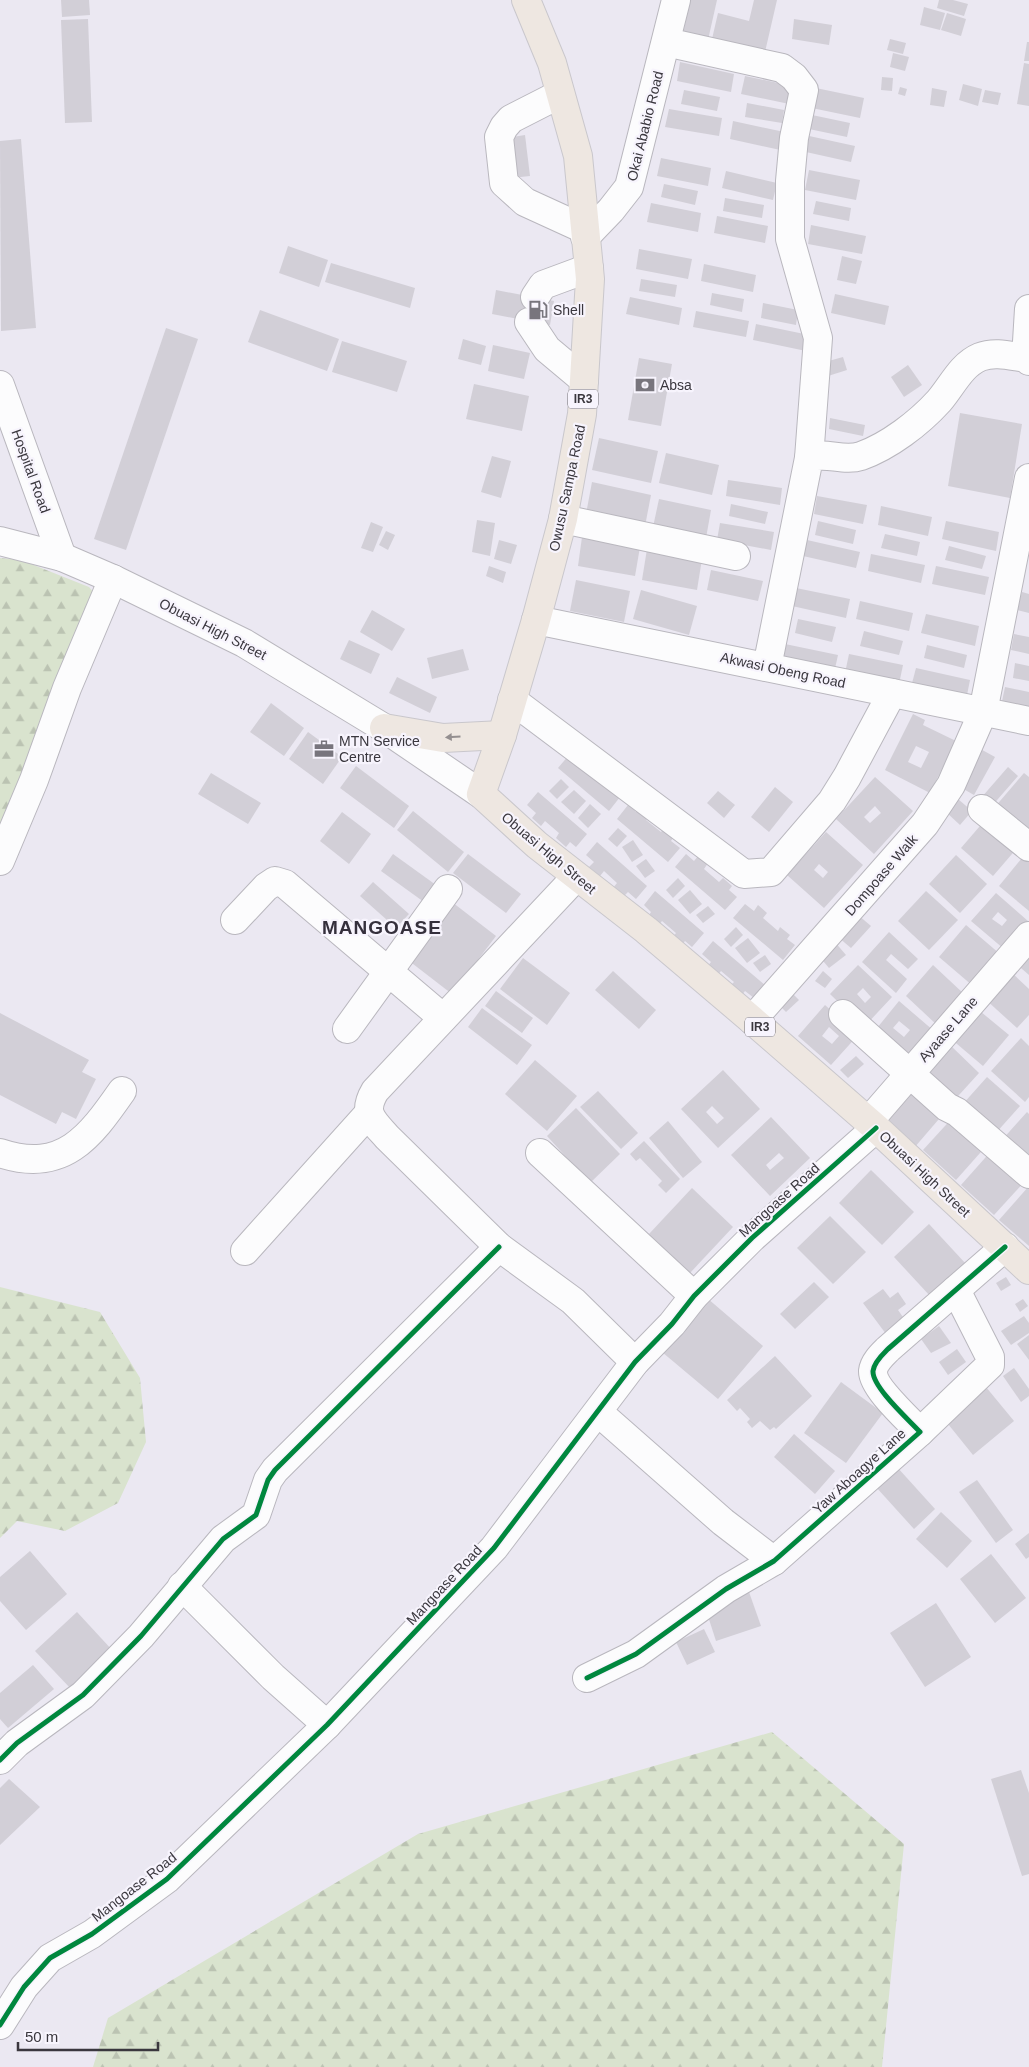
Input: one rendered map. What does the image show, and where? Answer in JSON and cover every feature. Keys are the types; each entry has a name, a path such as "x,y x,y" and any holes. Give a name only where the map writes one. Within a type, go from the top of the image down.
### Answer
{"main road":[{"name":"Owusu Sampa Road","path":"481,794 502,735 563,519 582,414 584,380 589,268 584,233 578,156 552,63 526,0"},
{"path":"384,728 443,738 502,735"},
{"name":"Obuasi High Street","path":"481,794 507,820 576,877 646,930 752,1020 872,1125 1029,1270"}],"street":[{"name":"Okai Ababio Road","path":"584,233 612,210 629,187 676,0"},
{"path":"666,42 782,68 794,77 804,90 794,138 790,181 790,239 818,338 809,458 767,667"},
{"path":"560,94 511,119 504,127 499,137 504,183 525,202 584,233"},
{"path":"584,380 547,349 532,309 543,285 589,268"},
{"path":"809,458 817,454 840,459 860,456 897,437 938,402 960,372 980,357 995,353 1027,360 1029,309"},
{"name":"Hospital Road","path":"0,385 62,557"},
{"name":"Dompoase Walk","path":"752,1020 925,824 951,785 983,712 1029,478"},
{"path":"563,519 736,556"},
{"name":"Obuasi High Street","path":"0,541 62,557 113,579 244,643 384,728 481,794"},
{"path":"0,861 34,780 67,688 113,579"},
{"name":"Akwasi Obeng Road","path":"536,620 1029,721"},
{"path":"512,700 744,874 759,875 771,872 832,801 848,777 892,693"},
{"path":"982,809 1029,847"},
{"path":"576,877 375,1091 368,1106 373,1121 387,1137 499,1248 573,1302 635,1362"},
{"path":"234,920 266,887 275,881 285,884 443,1018"},
{"path":"347,1029 448,889"},
{"name":"Ayaase Lane","path":"872,1125 910,1073 1029,936"},
{"path":"843,1014 947,1107 957,1112 1029,1174"},
{"path":"0,1153 36,1159 69,1150 86,1139 122,1091"},
{"path":"245,1251 369,1113"},
{"name":"Mangoase Road","path":"0,2025 24,1987 50,1958 92,1934 167,1879 327,1725 494,1548 545,1478 635,1362 672,1324 694,1296 752,1238 872,1125"},
{"path":"540,1153 694,1296"},
{"name":"Yaw Aboagye Lane","path":"586,1678 636,1654 726,1589 774,1560 920,1432 891,1402 874,1377 874,1368 888,1349 1005,1247"},
{"path":"0,1760 17,1743 83,1695 141,1636 223,1539 256,1515 268,1480 275,1470 499,1248"},
{"path":"920,1432 990,1365 990,1357 956,1290"},
{"path":"598,1412 723,1522 774,1560"},
{"path":"182,1586 273,1677 327,1725"}],"green space":[{"path":"0,558 21,560 89,587 95,594 0,826"},
{"path":"0,1287 100,1312 140,1378 146,1442 118,1503 65,1531 17,1521 0,1538"},
{"path":"772,1732 904,1844 882,2067 93,2067 108,2018 418,1834"}],"building":[{"path":"61,0 89,0 90,15 62,17"},
{"path":"690,0 717,0 708,40 683,34"},
{"path":"754,0 777,0 765,52 712,39 718,13 749,21"},
{"path":"939,0 953,0 968,4 964,16 937,8"},
{"path":"924,7 945,13 940,30 920,25"},
{"path":"947,13 966,19 961,36 941,30"},
{"path":"88,19 92,122 65,123 61,20"},
{"path":"794,19 832,25 829,45 792,39"},
{"path":"890,39 906,43 903,54 887,50"},
{"path":"1027,42 1029,42 1029,61 1024,61"},
{"path":"893,53 909,57 905,71 890,67"},
{"path":"680,62 734,74 731,92 677,81"},
{"path":"1024,63 1029,64 1029,106 1017,104"},
{"path":"745,76 797,87 794,105 741,94"},
{"path":"882,77 893,78 892,91 881,90"},
{"path":"963,84 982,89 978,106 959,100"},
{"path":"811,87 864,98 860,118 807,107"},
{"path":"900,87 907,89 905,96 898,94"},
{"path":"932,88 947,91 944,107 930,105"},
{"path":"684,90 720,97 717,111 681,104"},
{"path":"985,90 1001,93 998,105 982,102"},
{"path":"747,103 784,110 782,123 745,117"},
{"path":"669,109 722,118 719,136 665,127"},
{"path":"812,115 850,123 847,137 809,129"},
{"path":"733,121 789,133 785,151 730,139"},
{"path":"800,134 855,146 851,162 797,150"},
{"path":"525,135 530,176 511,178 506,138"},
{"path":"21,139 36,328 1,331 0,141"},
{"path":"661,158 711,168 708,186 657,176"},
{"path":"809,170 860,180 856,200 805,190"},
{"path":"726,171 777,183 773,200 722,188"},
{"path":"664,184 698,191 695,205 661,197"},
{"path":"725,198 764,205 762,218 723,211"},
{"path":"816,201 851,208 849,221 813,214"},
{"path":"651,203 701,213 698,232 647,222"},
{"path":"717,216 768,226 765,243 714,233"},
{"path":"811,225 866,236 862,254 808,244"},
{"path":"288,246 328,260 319,287 279,273"},
{"path":"639,249 692,259 688,279 636,269"},
{"path":"842,256 862,261 856,284 837,280"},
{"path":"331,263 415,288 410,308 325,282"},
{"path":"704,264 756,275 753,292 701,281"},
{"path":"641,279 677,285 675,297 639,291"},
{"path":"496,290 554,301 550,325 492,314"},
{"path":"712,293 744,299 742,312 710,305"},
{"path":"835,294 889,306 885,325 831,313"},
{"path":"630,297 682,308 679,325 626,314"},
{"path":"763,303 798,310 796,325 761,318"},
{"path":"260,310 339,339 327,371 248,342"},
{"path":"696,311 749,321 746,337 693,327"},
{"path":"756,324 809,335 806,351 753,340"},
{"path":"166,328 198,339 126,550 94,539"},
{"path":"463,339 486,346 481,365 458,359"},
{"path":"342,341 407,361 397,392 332,372"},
{"path":"493,345 530,353 524,379 488,371"},
{"path":"843,357 847,370 828,376 825,362"},
{"path":"639,358 672,364 661,426 628,420"},
{"path":"908,365 922,385 904,397 891,377"},
{"path":"474,384 529,396 522,431 466,419"},
{"path":"960,413 1022,424 1010,498 948,486"},
{"path":"830,418 865,425 863,436 829,429"},
{"path":"599,438 658,451 651,483 592,470"},
{"path":"666,453 719,465 712,495 659,483"},
{"path":"492,456 511,461 501,498 481,492"},
{"path":"728,480 782,488 780,505 726,496"},
{"path":"592,482 651,495 645,526 586,514"},
{"path":"817,496 867,505 863,524 814,514"},
{"path":"659,499 711,510 706,538 653,527"},
{"path":"731,504 768,512 765,524 729,516"},
{"path":"881,506 932,517 928,536 878,525"},
{"path":"477,520 495,523 490,556 472,552"},
{"path":"818,521 856,530 853,544 815,535"},
{"path":"946,521 999,532 996,551 942,539"},
{"path":"371,522 383,527 373,552 361,548"},
{"path":"720,523 774,532 771,550 717,540"},
{"path":"386,531 395,535 388,550 379,545"},
{"path":"885,534 920,542 917,556 881,548"},
{"path":"582,537 640,547 635,576 578,566"},
{"path":"499,540 517,545 511,564 494,559"},
{"path":"807,540 860,552 856,568 803,556"},
{"path":"949,546 986,556 982,569 945,560"},
{"path":"647,549 702,559 697,590 642,580"},
{"path":"871,554 925,565 921,583 868,571"},
{"path":"489,566 506,572 503,583 486,576"},
{"path":"936,566 989,577 985,595 932,584"},
{"path":"711,570 763,581 758,601 707,590"},
{"path":"576,580 630,591 624,622 570,611"},
{"path":"796,588 850,599 846,618 792,606"},
{"path":"641,590 697,606 689,635 633,619"},
{"path":"1022,592 1029,594 1029,613 1017,610"},
{"path":"860,601 913,613 909,631 856,619"},
{"path":"372,610 405,629 392,651 360,632"},
{"path":"926,614 979,626 975,646 921,633"},
{"path":"798,619 836,627 832,642 795,633"},
{"path":"864,631 903,641 899,655 860,646"},
{"path":"1014,634 1029,637 1029,654 1011,650"},
{"path":"349,640 380,654 371,674 340,659"},
{"path":"785,644 838,655 834,673 782,662"},
{"path":"927,645 967,655 964,668 924,658"},
{"path":"463,649 469,670 432,679 427,658"},
{"path":"849,654 903,665 899,684 845,673"},
{"path":"1015,663 1029,666 1029,681 1013,678"},
{"path":"916,668 970,680 966,700 911,687"},
{"path":"397,677 437,697 430,713 389,693"},
{"path":"1005,687 1029,692 1029,712 1001,706"},
{"path":"271,703 304,728 284,756 250,732"},
{"path":"913,714 925,720 923,725 956,741 930,793 885,770","holes":["916,746 929,752 921,768 908,762"]},
{"path":"308,732 342,757 323,784 289,759"},
{"path":"975,746 995,757 974,795 953,783"},
{"path":"569,755 620,797 609,811 558,768"},
{"path":"356,766 409,806 394,828 340,788"},
{"path":"1008,767 1018,776 991,807 981,798"},
{"path":"211,773 261,803 248,824 198,794"},
{"path":"1024,773 1029,777 1029,836 994,808"},
{"path":"875,777 913,811 874,854 836,819","holes":["875,806 881,813 870,823 864,817"]},
{"path":"561,779 569,787 557,799 549,791"},
{"path":"775,787 793,802 769,832 751,817"},
{"path":"574,790 586,801 574,814 561,802"},
{"path":"718,791 735,805 724,818 707,803"},
{"path":"538,792 587,834 576,847 570,842 566,847 556,838 559,833 545,821 541,826 532,818 536,813 527,805"},
{"path":"958,799 972,811 960,825 946,812"},
{"path":"590,804 601,814 588,828 578,818"},
{"path":"628,805 636,812 640,807 650,815 646,820 661,832 664,828 674,836 671,841 680,848 668,862 617,819"},
{"path":"413,811 464,852 448,872 397,830"},
{"path":"342,812 371,834 349,864 320,841"},
{"path":"986,819 1018,847 993,876 961,848"},
{"path":"618,828 627,836 617,847 608,839"},
{"path":"826,832 863,865 824,908 787,875","holes":["819,864 828,872 823,878 814,870"]},
{"path":"633,840 643,855 632,862 622,847"},
{"path":"597,842 647,886 636,899 628,892 623,897 613,888 617,883 604,871 600,876 589,867 594,862 586,855"},
{"path":"1026,853 1029,856 1029,911 999,886"},
{"path":"393,854 436,885 424,902 381,871"},
{"path":"468,854 521,894 506,913 453,873"},
{"path":"686,854 694,861 699,855 708,863 704,869 719,882 723,878 732,886 729,890 737,897 725,910 675,867"},
{"path":"956,855 987,884 960,913 929,884"},
{"path":"646,859 655,871 645,878 636,866"},
{"path":"678,878 685,886 673,898 666,890"},
{"path":"373,882 409,914 396,928 360,896"},
{"path":"690,890 702,904 690,914 678,900"},
{"path":"655,891 704,933 692,947 685,941 681,946 672,938 676,933 662,921 658,926 648,917 651,912 644,905"},
{"path":"926,891 958,920 929,950 898,921"},
{"path":"996,893 1028,921 1004,949 971,921","holes":["998,912 1007,920 1002,926 992,919"]},
{"path":"448,899 496,936 452,994 404,957"},
{"path":"745,904 754,911 758,905 767,913 763,918 778,931 780,927 790,935 787,939 795,945 783,960 733,918"},
{"path":"708,906 715,914 703,923 696,915"},
{"path":"858,915 871,926 851,948 838,937"},
{"path":"966,925 1000,954 973,986 939,957"},
{"path":"736,927 743,935 731,947 724,939"},
{"path":"889,932 918,959 908,969 891,954 886,960 907,979 896,993 862,962"},
{"path":"748,938 760,953 747,963 735,948"},
{"path":"713,941 765,985 754,998 745,991 741,996 730,986 734,982 721,971 717,976 707,967 711,962 702,954"},
{"path":"834,941 846,955 829,968 818,955"},
{"path":"1029,947 1029,975 1015,963"},
{"path":"765,955 771,964 760,972 753,963"},
{"path":"523,958 570,993 547,1025 500,989"},
{"path":"858,965 892,997 864,1027 830,994","holes":["863,988 871,997 865,1003 857,994"]},
{"path":"933,965 964,994 937,1025 906,996"},
{"path":"613,971 656,1010 639,1029 595,990"},
{"path":"823,971 832,979 825,988 815,981"},
{"path":"1010,971 1029,989 1029,1015 1017,1028 985,999"},
{"path":"496,991 533,1018 522,1033 485,1006"},
{"path":"790,991 799,1000 786,1012 777,1003"},
{"path":"899,1001 934,1031 908,1062 873,1033","holes":["899,1021 910,1030 904,1037 893,1028"]},
{"path":"825,1005 858,1035 831,1065 798,1036","holes":["829,1027 839,1036 832,1044 822,1036"]},
{"path":"975,1007 1009,1035 983,1066 950,1038"},
{"path":"482,1008 532,1045 517,1065 468,1027"},
{"path":"0,1013 89,1060 82,1072 96,1079 76,1119 62,1112 56,1124 0,1095"},
{"path":"1021,1038 1029,1046 1029,1097 1025,1102 991,1071"},
{"path":"949,1044 979,1073 949,1106 919,1077"},
{"path":"856,1056 864,1064 848,1078 840,1070"},
{"path":"535,1060 577,1096 547,1131 505,1094"},
{"path":"723,1070 760,1109 718,1148 681,1109","holes":["712,1106 724,1118 717,1124 706,1112"]},
{"path":"987,1077 1020,1106 995,1134 962,1105"},
{"path":"910,1081 945,1112 914,1148 879,1117"},
{"path":"598,1091 638,1133 621,1149 580,1107"},
{"path":"576,1108 620,1154 590,1183 547,1136"},
{"path":"1027,1112 1029,1114 1029,1166 1001,1141"},
{"path":"955,1115 988,1144 956,1180 923,1150"},
{"path":"771,1117 810,1158 770,1196 731,1155","holes":["779,1153 784,1158 770,1170 766,1165"]},
{"path":"668,1121 702,1162 683,1178 649,1138"},
{"path":"644,1141 680,1179 666,1193 658,1185 662,1181 640,1158 636,1161 630,1154"},
{"path":"993,1149 1027,1179 994,1215 961,1185"},
{"path":"871,1170 914,1212 882,1245 839,1203"},
{"path":"1029,1186 1029,1246 999,1220"},
{"path":"692,1188 733,1227 690,1273 649,1234"},
{"path":"830,1216 866,1252 833,1284 797,1248"},
{"path":"929,1224 966,1264 931,1297 894,1257"},
{"path":"1006,1277 1011,1285 1001,1291 996,1283"},
{"path":"814,1282 829,1297 795,1329 780,1314"},
{"path":"883,1289 890,1298 898,1292 906,1304 898,1310 905,1320 886,1334 863,1303"},
{"path":"707,1298 763,1346 718,1399 662,1352"},
{"path":"1023,1299 1028,1306 1020,1312 1015,1304"},
{"path":"1024,1316 1029,1323 1029,1333 1011,1345 1001,1331"},
{"path":"939,1326 951,1343 931,1353 921,1339"},
{"path":"1029,1335 1029,1360 1017,1344"},
{"path":"957,1349 966,1362 948,1375 939,1362"},
{"path":"775,1356 812,1396 776,1429 774,1427 770,1430 760,1421 752,1428 747,1422 750,1419 740,1408 737,1411 727,1400"},
{"path":"1014,1368 1029,1389 1029,1396 1021,1402 1003,1376"},
{"path":"981,1381 1014,1421 973,1455 940,1414"},
{"path":"841,1382 883,1413 846,1463 804,1433"},
{"path":"794,1434 835,1471 815,1494 774,1457"},
{"path":"897,1467 935,1509 914,1529 876,1487"},
{"path":"977,1480 1013,1530 996,1543 959,1492"},
{"path":"941,1512 972,1541 947,1568 916,1539"},
{"path":"1029,1533 1029,1557 1026,1559 1015,1544"},
{"path":"30,1551 67,1594 26,1630 0,1601 0,1577"},
{"path":"991,1554 1026,1598 995,1623 960,1579"},
{"path":"749,1592 761,1626 716,1641 705,1607"},
{"path":"936,1603 971,1657 925,1687 890,1633"},
{"path":"77,1612 113,1651 72,1690 35,1651"},
{"path":"704,1629 715,1652 687,1665 676,1642"},
{"path":"33,1665 54,1689 8,1728 0,1719 0,1693"},
{"path":"1021,1770 1029,1793 1029,1874 1022,1876 991,1779"},
{"path":"9,1779 40,1807 0,1845 0,1788"}],"cycle path":[{"path":"0,2025 24,1987 50,1958 92,1934 167,1879 327,1725 494,1548 635,1362 672,1324 694,1296 752,1238 876,1128"},
{"path":"0,1760 17,1743 83,1695 141,1636 223,1539 256,1515 268,1480 275,1470 499,1247"},
{"path":"587,1678 636,1654 726,1589 774,1561 920,1432 878,1386 873,1371 875,1364 888,1349 1005,1247"}],"place":[{"name":"Shell","path":"538,310"},
{"name":"Absa","path":"645,385"},
{"name":"MTN Service Centre","path":"324,749"}],"district":[{"name":"MANGOASE","path":"382,927"}]}
